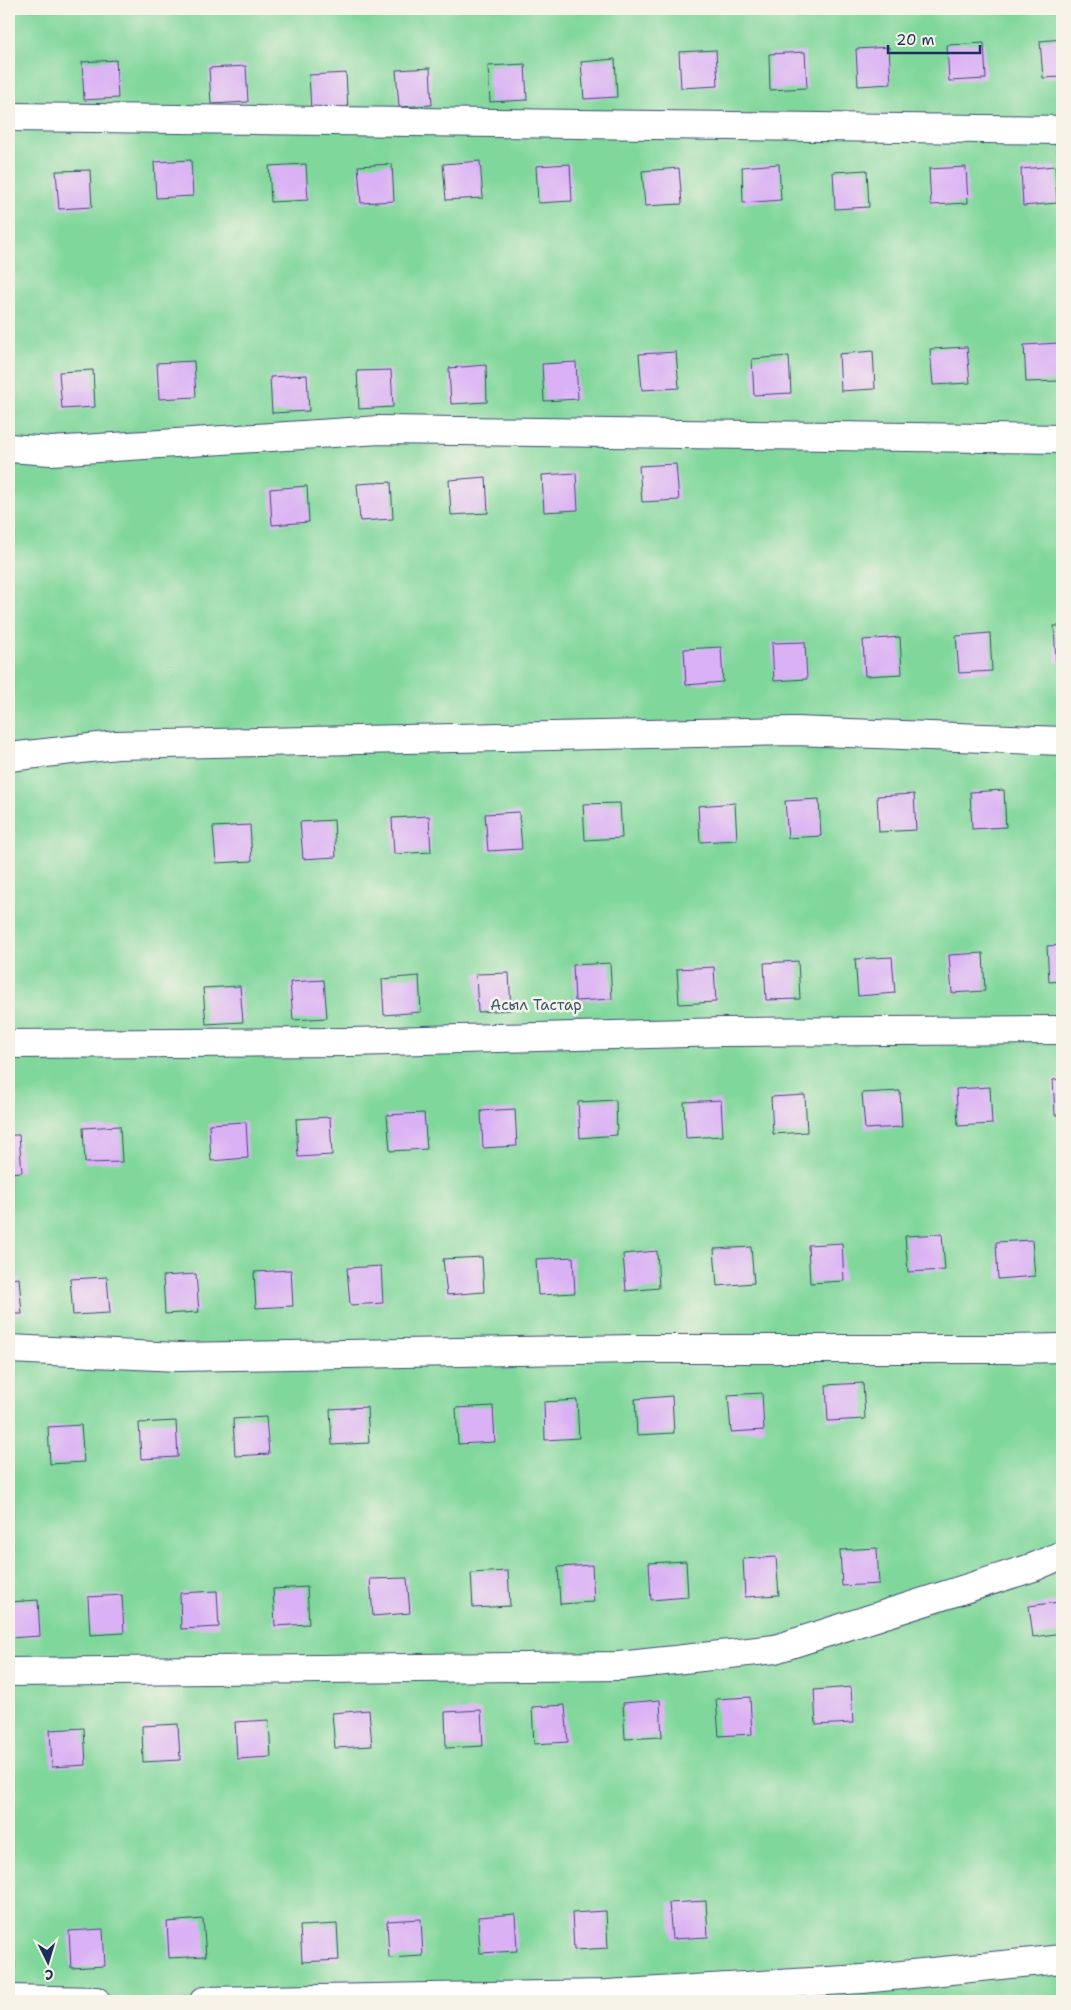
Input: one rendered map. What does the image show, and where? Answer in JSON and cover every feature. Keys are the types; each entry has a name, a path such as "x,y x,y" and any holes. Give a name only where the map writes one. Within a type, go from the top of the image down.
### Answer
{"street":[{"path":"9,117 1062,130"},
{"path":"9,448 51,451 380,430 1062,439"},
{"path":"9,757 117,745 795,731 1062,741"},
{"path":"9,1044 351,1042 724,1032 1062,1030"},
{"path":"9,1350 178,1357 636,1349 1062,1348"},
{"path":"9,1672 619,1666 776,1649 1034,1567 1062,1555"},
{"path":"204,2001 607,1994 862,1979 1062,1959"},
{"path":"9,1999 96,2001"}],"green space":[{"name":"Асыл Тастар","path":"9,9 1062,9 1062,2001 9,2001"}],"building":[{"path":"1062,39 1062,77 1043,78 1040,41"},
{"path":"984,43 986,79 949,81 947,45"},
{"path":"889,47 891,84 858,86 856,49"},
{"path":"716,50 718,86 681,88 679,52"},
{"path":"805,52 807,88 770,90 769,54"},
{"path":"9,59 11,59 12,95 9,95"},
{"path":"615,59 617,97 584,99 581,62"},
{"path":"116,60 118,98 84,100 82,62"},
{"path":"525,64 527,100 490,102 488,66"},
{"path":"246,66 248,102 211,104 209,68"},
{"path":"430,68 432,105 399,107 396,70"},
{"path":"346,73 348,109 311,111 309,75"},
{"path":"191,160 193,196 156,198 154,162"},
{"path":"480,161 483,198 446,200 443,164"},
{"path":"306,164 308,200 271,202 269,166"},
{"path":"392,164 394,201 361,203 358,166"},
{"path":"570,164 572,201 538,203 536,166"},
{"path":"779,164 781,200 743,203 742,167"},
{"path":"1055,166 1057,203 1023,206 1021,169"},
{"path":"966,167 968,203 931,205 929,169"},
{"path":"679,168 682,204 645,206 642,171"},
{"path":"90,170 92,207 59,209 56,171"},
{"path":"867,170 869,207 835,209 833,172"},
{"path":"1058,343 1060,381 1026,382 1024,345"},
{"path":"967,347 970,383 933,385 930,349"},
{"path":"873,351 875,389 841,391 839,354"},
{"path":"676,352 679,388 642,390 639,354"},
{"path":"789,356 791,393 754,395 752,359"},
{"path":"194,361 196,397 159,399 157,363"},
{"path":"576,362 578,399 544,401 542,364"},
{"path":"486,365 487,402 451,404 449,368"},
{"path":"93,370 95,407 62,409 59,372"},
{"path":"391,370 393,407 359,409 357,371"},
{"path":"307,375 309,411 272,413 270,377"},
{"path":"676,464 679,500 642,502 639,466"},
{"path":"576,473 578,510 544,512 542,475"},
{"path":"486,477 488,513 451,515 449,480"},
{"path":"391,482 393,519 360,521 357,484"},
{"path":"307,486 309,522 272,525 270,489"},
{"path":"1054,626 1062,626 1062,662 1056,662"},
{"path":"990,633 992,671 959,673 956,636"},
{"path":"900,637 902,674 865,676 863,640"},
{"path":"805,642 807,679 774,681 772,643"},
{"path":"721,647 723,682 686,685 684,649"},
{"path":"1004,790 1006,827 972,829 970,792"},
{"path":"914,794 916,830 879,832 877,796"},
{"path":"819,799 821,836 788,838 785,801"},
{"path":"620,803 622,838 585,840 583,804"},
{"path":"735,803 737,840 700,842 698,806"},
{"path":"519,812 522,849 488,851 485,814"},
{"path":"429,816 431,852 394,854 392,818"},
{"path":"334,820 336,857 303,859 300,822"},
{"path":"250,825 252,861 216,863 213,827"},
{"path":"1062,945 1062,981 1049,982 1047,946"},
{"path":"983,953 985,991 952,993 949,955"},
{"path":"892,957 895,993 858,996 855,959"},
{"path":"798,961 800,999 766,1000 764,963"},
{"path":"610,963 612,999 575,1001 573,965"},
{"path":"714,967 716,1002 679,1004 677,969"},
{"path":"509,973 511,1010 478,1012 476,974"},
{"path":"419,976 421,1012 384,1015 382,979"},
{"path":"324,980 327,1018 293,1020 290,982"},
{"path":"240,986 243,1022 206,1024 203,988"},
{"path":"1062,1079 1062,1115 1055,1115 1053,1080"},
{"path":"990,1087 992,1124 958,1126 956,1089"},
{"path":"900,1091 902,1127 865,1129 862,1093"},
{"path":"805,1095 807,1132 773,1134 771,1097"},
{"path":"616,1100 617,1135 580,1138 578,1102"},
{"path":"721,1100 723,1136 686,1138 684,1102"},
{"path":"515,1109 517,1146 483,1148 481,1111"},
{"path":"424,1113 427,1149 390,1151 387,1115"},
{"path":"330,1117 332,1155 298,1157 296,1119"},
{"path":"246,1122 248,1158 211,1161 209,1124"},
{"path":"120,1126 122,1162 85,1163 83,1128"},
{"path":"9,1135 19,1135 22,1172 9,1173"},
{"path":"942,1234 945,1270 908,1272 905,1236"},
{"path":"1032,1240 1035,1276 998,1279 996,1242"},
{"path":"842,1243 844,1281 810,1283 808,1245"},
{"path":"751,1247 754,1283 717,1286 714,1249"},
{"path":"657,1251 659,1288 626,1291 623,1254"},
{"path":"482,1257 484,1292 447,1295 443,1259"},
{"path":"573,1257 575,1293 538,1295 536,1259"},
{"path":"381,1266 383,1303 350,1305 347,1268"},
{"path":"291,1270 293,1306 256,1308 254,1272"},
{"path":"196,1274 199,1312 165,1314 163,1276"},
{"path":"107,1277 110,1313 73,1315 70,1279"},
{"path":"19,1278 22,1314 9,1314 9,1279"},
{"path":"863,1383 865,1419 828,1421 826,1385"},
{"path":"762,1393 764,1430 731,1432 728,1395"},
{"path":"672,1396 674,1433 637,1435 635,1399"},
{"path":"577,1400 579,1438 545,1440 544,1402"},
{"path":"493,1406 495,1442 458,1444 456,1408"},
{"path":"367,1407 369,1443 332,1445 330,1409"},
{"path":"266,1417 269,1454 235,1456 233,1419"},
{"path":"176,1421 178,1457 141,1459 139,1423"},
{"path":"81,1425 84,1462 50,1464 48,1427"},
{"path":"877,1548 879,1584 842,1586 840,1550"},
{"path":"776,1557 779,1595 745,1597 743,1559"},
{"path":"686,1561 688,1597 651,1600 649,1563"},
{"path":"592,1565 594,1602 560,1604 558,1567"},
{"path":"508,1571 510,1606 473,1608 471,1573"},
{"path":"407,1578 410,1613 373,1616 370,1579"},
{"path":"307,1587 309,1624 275,1626 273,1589"},
{"path":"217,1591 219,1627 181,1629 180,1593"},
{"path":"122,1595 124,1633 90,1635 88,1597"},
{"path":"38,1600 40,1636 9,1638 9,1602"},
{"path":"1059,1602 1062,1633 1033,1637 1029,1606"},
{"path":"851,1687 853,1723 816,1725 814,1690"},
{"path":"750,1697 752,1734 719,1736 716,1699"},
{"path":"660,1700 662,1737 625,1739 623,1703"},
{"path":"565,1705 568,1742 534,1744 532,1707"},
{"path":"369,1710 372,1746 335,1748 332,1713"},
{"path":"481,1710 483,1746 446,1748 445,1712"},
{"path":"269,1720 271,1757 237,1759 235,1722"},
{"path":"178,1724 180,1760 143,1762 142,1726"},
{"path":"84,1728 86,1765 52,1767 50,1730"},
{"path":"706,1901 708,1937 672,1939 669,1903"},
{"path":"606,1911 608,1948 574,1950 572,1913"},
{"path":"515,1914 517,1951 480,1953 478,1917"},
{"path":"203,1919 206,1956 169,1958 167,1922"},
{"path":"421,1919 423,1956 389,1958 387,1921"},
{"path":"337,1924 339,1960 302,1962 300,1926"},
{"path":"103,1929 105,1966 71,1968 69,1931"},
{"path":"9,1933 13,1933 15,1969 9,1969"}]}
